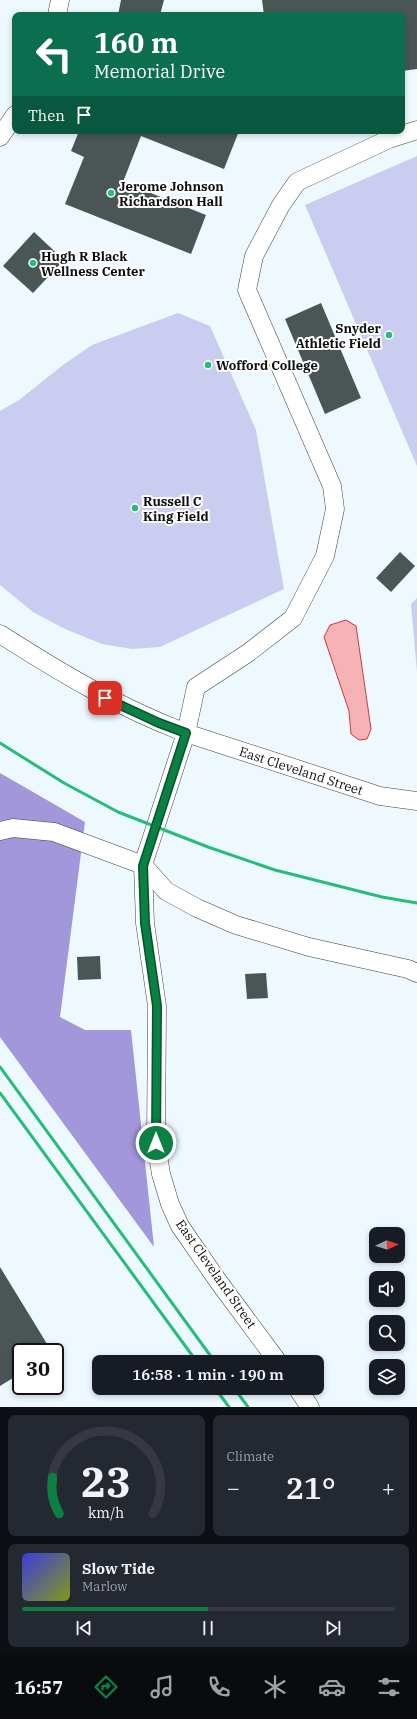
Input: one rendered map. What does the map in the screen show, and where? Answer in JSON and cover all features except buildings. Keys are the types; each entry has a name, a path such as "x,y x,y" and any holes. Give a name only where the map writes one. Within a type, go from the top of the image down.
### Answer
{"street":[{"path":"58,12 60,0"},
{"path":"0,137 12,119"},
{"name":"East Cleveland Street","path":"405,134 417,130"},
{"name":"East Cleveland Street","path":"273,1355 218,1281 180,1226 170,1204 161,1174 156,1143 157,1006 145,923 143,866 186,733 196,687 248,653 293,618 325,556 335,509 332,486 247,290 254,256 281,205 297,182 389,139 405,134"},
{"path":"0,634 55,670 105,698 159,723 186,733"},
{"name":"East Cleveland Street","path":"186,733 380,796 417,801"},
{"path":"0,831 13,828 54,832 143,866 166,891 197,908 236,925 309,947 408,969 417,973"},
{"path":"302,1395 310,1407"}],"shaded area":[{"name":"Snyder Athletic Field","path":"417,156 417,466 305,205"},
{"name":"Russell C King Field","path":"178,313 210,326 256,430 284,589 160,647 132,649 102,644 65,629 33,612 0,585 0,411 19,400 63,365 92,345"},
{"path":"417,598 417,672 411,604"},
{"path":"346,620 356,626 371,729 367,739 359,740 351,734 349,711 324,637 330,625"},
{"path":"0,773 85,822 60,1017 85,1030 131,1030 154,1247 0,1037"}],"railway":[{"path":"0,743 64,783 118,812 208,847 275,870 382,897 417,903"},
{"path":"0,1067 210,1355"},
{"path":"0,1093 192,1355"},
{"path":"220,1395 229,1407"},
{"path":"239,1395 248,1407"}],"place":[{"name":"Jerome Johnson Richardson Hall","path":"111,193"},
{"name":"Hugh R Black Wellness Center","path":"33,263"},
{"name":"Snyder Athletic Field","path":"389,335"},
{"name":"Wofford College","path":"208,365"},
{"name":"Russell C King Field","path":"135,508"}],"route":[{"path":"105,698 159,723 186,733 143,866 145,923 157,1006 156,1143"}]}
